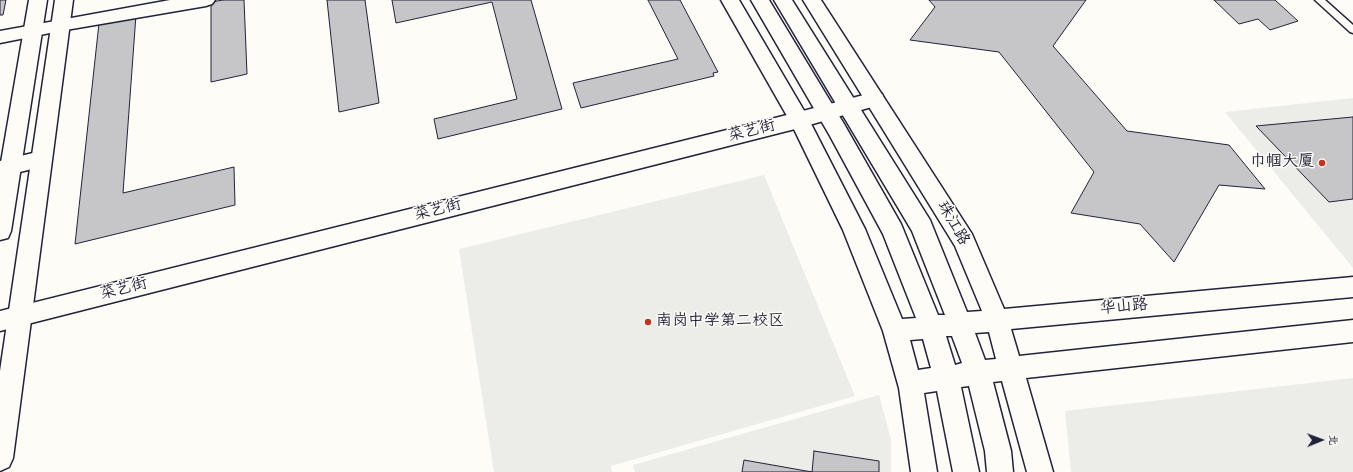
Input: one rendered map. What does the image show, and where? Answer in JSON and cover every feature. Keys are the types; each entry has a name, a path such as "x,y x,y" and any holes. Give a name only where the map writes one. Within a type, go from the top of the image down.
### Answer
{"main road":[{"path":"0,231 5,167 38,0"},
{"path":"0,458 10,318 41,159 64,0"},
{"path":"730,0 799,120 854,229 895,332 909,383 924,472"},
{"path":"760,0 827,112 893,231 932,327 946,378 966,472"},
{"name":"珠江路","path":"783,0 922,227 978,373 998,451 1000,472"},
{"name":"珠江路","path":"812,0 964,241 997,320 1040,472"},
{"name":"华山路","path":"895,332 997,320 1353,287"},
{"path":"909,383 1011,368 1353,331"}],"street":[{"path":"0,37 60,25 206,0"},
{"name":"菜艺街","path":"10,318 799,120 875,99"},
{"path":"5,167 41,159"}],"lane":[{"path":"1319,0 1353,30"}],"shaded area":[{"path":"1353,98 1353,268 1225,112"},
{"name":"南岗中学第二校区","path":"764,175 855,396 611,466 612,472 494,472 459,249"},
{"path":"1353,378 1353,472 1071,472 1065,411"},
{"path":"879,395 891,440 891,472 635,472 633,465"}],"building":[{"path":"0,0 6,0 3,15 0,15"},
{"path":"223,0 244,0 247,74 211,82 211,2"},
{"path":"327,0 365,0 379,103 339,112"},
{"path":"392,0 531,0 562,109 438,139 434,119 517,99 492,2 396,23"},
{"path":"648,0 680,0 718,72 713,73 714,76 581,108 573,83 678,59"},
{"path":"929,0 1086,0 1053,46 1127,131 1229,145 1265,189 1219,185 1174,262 1140,224 1071,213 1094,172 999,52 910,40 935,7"},
{"path":"1214,0 1275,0 1298,21 1270,30 1258,19 1239,24"},
{"path":"136,15 123,193 234,167 235,205 75,244 99,23"},
{"name":"巾帼大厦","path":"1353,117 1353,199 1329,202 1256,126"},
{"path":"814,451 879,461 879,472 812,472"},
{"path":"744,460 812,472 742,472"}],"place":[{"name":"巾帼大厦","path":"1322,163"},
{"name":"南岗中学第二校区","path":"648,322"}]}
